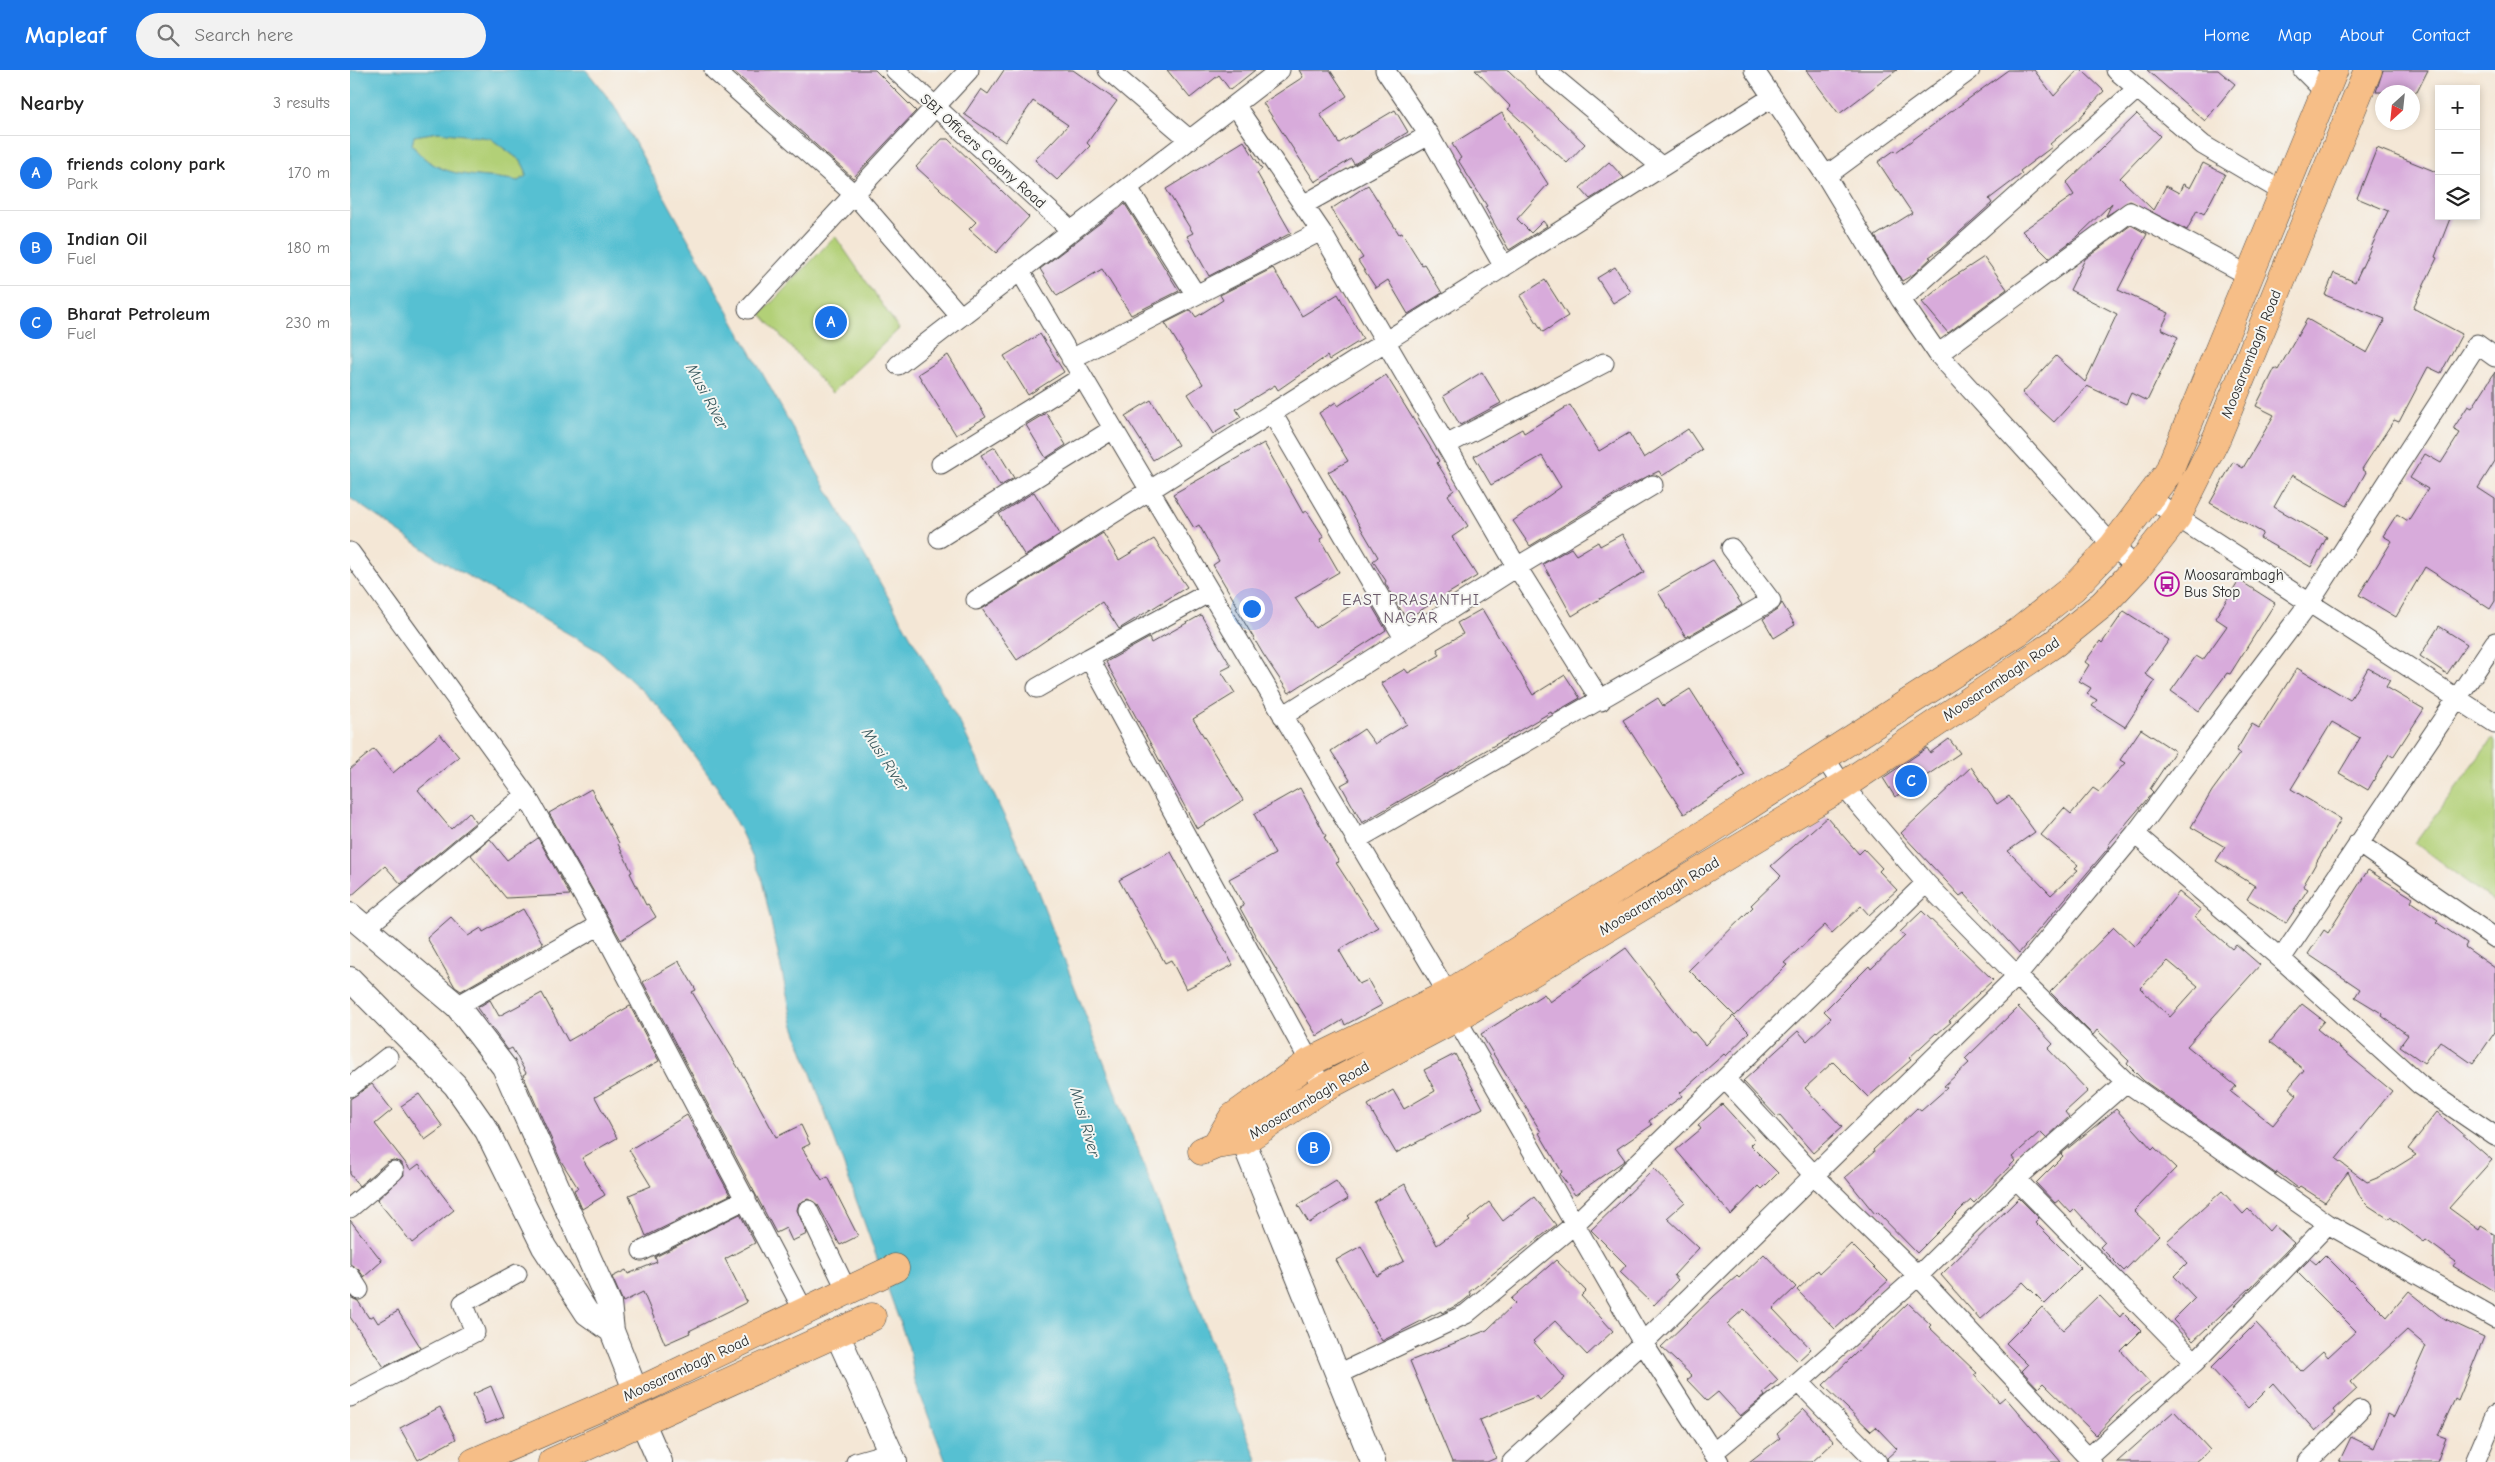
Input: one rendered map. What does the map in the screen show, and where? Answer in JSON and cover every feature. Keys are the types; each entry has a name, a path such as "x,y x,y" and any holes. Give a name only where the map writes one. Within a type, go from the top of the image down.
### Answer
{"main road":[{"name":"Moosarambagh Road","path":"1238,1129 1310,1062 1452,1006 1843,786 2055,643 2103,604 2137,568 2177,517 2217,437 2368,70"},
{"name":"Moosarambagh Road","path":"1209,1148 1238,1129 1322,1089 1452,1006 1824,757 2018,632 2073,588 2113,546 2168,473 2329,81"},
{"name":"Moosarambagh Road","path":"474,1462 636,1392 805,1313 895,1268"},
{"name":"Moosarambagh Road","path":"552,1462 872,1317"}],"street":[{"path":"714,70 854,194 960,316"},
{"name":"SBI Officers Colony Road","path":"895,70 1072,231"},
{"path":"748,309 969,70"},
{"path":"1108,70 1129,76 1190,140"},
{"path":"898,365 1280,70"},
{"path":"1385,70 1429,134 1504,267"},
{"path":"1544,70 1662,167"},
{"path":"1754,70 1771,98 1826,176 1900,300 1938,354 2113,546 2137,568"},
{"path":"1826,176 1970,70"},
{"path":"2116,70 2203,145 2283,192"},
{"path":"2303,70 2329,81"},
{"path":"1900,300 2137,89"},
{"path":"976,600 1771,98"},
{"path":"1235,105 1321,232 1517,567 1601,701"},
{"path":"1303,205 1429,134"},
{"path":"1128,188 1196,295"},
{"path":"1938,354 2130,212 2250,276"},
{"path":"1071,359 1321,232"},
{"path":"1020,271 1356,840 1643,1343 1717,1457 1918,1276 2016,1179 2126,1082"},
{"path":"1512,1462 1643,1343 1813,1174 2017,976 2135,834 2310,602 2477,344 2495,357"},
{"path":"1446,445 1604,363"},
{"path":"941,464 1082,377"},
{"path":"1272,413 1404,638"},
{"path":"939,538 1113,429"},
{"path":"1283,716 1517,567 1653,484"},
{"path":"2151,498 2177,517 2495,723"},
{"path":"1356,840 1601,701 1771,601 1731,548"},
{"path":"350,552 526,794 600,925 805,1313"},
{"path":"1037,688 1210,592"},
{"path":"2281,959 2495,642"},
{"path":"1089,658 1310,1062 1322,1089"},
{"path":"1824,757 1843,786 1926,883 2017,976 2126,1082 2328,1224 2495,1318"},
{"path":"526,794 357,922 457,1006 504,1067 609,1303 612,1331 636,1392"},
{"path":"2135,834 2281,959 2420,1085 2495,1136"},
{"path":"2358,843 2495,938"},
{"path":"1338,1374 1466,1314 1575,1224 1926,883"},
{"path":"457,1006 600,925"},
{"path":"350,978 455,1086 487,1131 544,1247 587,1313 612,1331"},
{"path":"350,1087 388,1057"},
{"path":"1725,1079 1813,1174 1918,1276 2090,1460 2195,1362 2328,1224"},
{"path":"1238,1129 1373,1462"},
{"path":"350,1208 394,1170"},
{"path":"2016,1179 2195,1362"},
{"path":"642,1251 746,1199"},
{"path":"808,1210 847,1291"},
{"path":"350,1397 475,1332 463,1303 517,1274"},
{"path":"837,1334 893,1457 856,1462"},
{"path":"1799,1382 1877,1462"},
{"path":"2308,1462 2360,1410"},
{"path":"2475,1462 2495,1415"},
{"path":"642,1421 660,1462"}],"green space":[{"path":"438,132 490,138 521,161 526,171 526,176 518,181 474,176 447,171 434,165 412,145 414,136"},
{"path":"835,236 899,329 832,393 761,314"},
{"path":"2492,739 2495,742 2495,903 2415,843"}],"water":[{"name":"Musi River","path":"350,70 586,70 614,105 813,465 961,725 1030,871 1258,1462 946,1462 915,1381 909,1348 793,1023 761,876 741,832 717,787 659,707 602,653 440,560 350,498","holes":["438,132 490,138 521,161 526,171 526,176 518,181 447,171 423,157 412,145 414,136"]}],"building":[{"path":"732,70 875,70 916,111 853,178"},
{"path":"1004,70 1073,70 1117,101 1087,143 1090,146 1057,180 1035,160 1068,125 1033,101 1005,142 964,114 981,89 988,94"},
{"path":"1167,70 1255,70 1230,90 1219,75 1190,98"},
{"path":"1299,70 1330,70 1347,96 1320,114 1339,143 1395,110 1408,132 1354,164 1351,159 1315,182 1263,103 1303,77"},
{"path":"1475,70 1508,70 1585,144 1567,163 1508,109 1511,107"},
{"path":"1806,70 1897,70 1839,114"},
{"path":"2008,70 2034,70 2054,96 2078,70 2082,70 2104,91 2076,122 2050,144 2052,147 2020,171 2022,174 1989,199 1992,203 1941,249 1929,257 1931,258 1914,274 1902,281 1875,236 1912,213 1878,162 1895,150 1896,152"},
{"path":"2147,70 2218,70 2235,84 2205,121"},
{"path":"2383,70 2428,70 2420,86 2378,85"},
{"path":"1502,113 1548,184 1517,219 1531,233 1543,221 1547,226 1509,250 1485,207 1487,206 1458,160 1461,158 1452,144"},
{"path":"2137,114 2160,136 2120,178 2153,210 2166,186 2179,193 2183,184 2190,188 2203,163 2225,174 2204,214 2197,210 2187,230 2130,201 2106,216 2112,203 2077,237 2049,258 2022,231 2074,195 2066,183"},
{"path":"942,139 948,139 1029,217 996,253 969,229 976,222 916,167"},
{"path":"1244,141 1262,169 1257,173 1291,233 1209,276 1187,236 1193,233 1166,189"},
{"path":"2377,148 2435,171 2435,220 2449,220 2435,257 2437,258 2413,308 2462,334 2441,373 2428,367 2399,422 2394,420 2362,469 2366,472 2347,506 2292,475 2274,507 2327,537 2311,567 2260,538 2263,533 2210,503 2233,462 2243,468 2274,415 2256,406 2275,368 2278,370 2307,319 2367,353 2385,319 2325,295 2334,273 2355,282 2388,211 2357,198"},
{"path":"1609,162 1624,178 1590,199 1580,188"},
{"path":"1368,185 1399,234 1402,233 1442,293 1408,314 1388,280 1376,288 1358,261 1363,258 1331,209"},
{"path":"1125,204 1179,291 1131,315 1102,269 1057,296 1040,269"},
{"path":"2131,225 2147,234 2118,290 2169,313 2161,329 2178,337 2147,401 2131,393 2126,404 2087,386 2054,422 2022,393 2056,356 2085,382 2117,314 2070,290 2085,259"},
{"path":"1984,257 2007,289 1948,333 1922,302 1949,280"},
{"path":"1615,267 1631,292 1613,303 1597,278"},
{"path":"1273,268 1302,316 1338,294 1363,339 1329,360 1327,356 1278,390 1275,385 1236,409 1241,417 1213,434 1188,394 1203,384 1165,323 1191,310 1196,317 1223,300 1220,295"},
{"path":"1545,280 1568,316 1543,332 1520,296"},
{"path":"1040,334 1064,372 1028,395 1004,356"},
{"path":"948,355 986,417 956,435 918,374"},
{"path":"1482,372 1501,403 1460,425 1443,396"},
{"path":"2495,372 2495,461 2478,488 2495,499 2495,601 2490,609 2425,567 2396,617 2359,595 2392,541 2383,536 2397,514 2408,521 2428,489 2410,478 2425,454 2441,463 2460,433 2453,429 2468,406 2472,408"},
{"path":"1386,375 1439,461 1437,463 1454,490 1448,495 1468,526 1452,537 1477,576 1408,618 1405,617 1385,583 1386,581 1373,561 1378,557 1328,472 1348,461 1319,413 1336,402 1338,406"},
{"path":"1151,400 1178,445 1153,460 1125,416"},
{"path":"1570,405 1599,451 1629,433 1644,458 1688,429 1702,450 1662,476 1659,471 1628,486 1530,546 1513,521 1561,487 1542,456 1491,485 1474,456 1522,429 1524,433"},
{"path":"1046,413 1066,445 1046,458 1026,425"},
{"path":"1264,443 1303,513 1307,511 1324,537 1320,539 1339,572 1295,598 1315,628 1366,596 1386,630 1289,693 1236,608 1238,607 1213,565 1219,561 1199,525 1194,528 1173,494"},
{"path":"995,447 1014,478 1000,486 981,455"},
{"path":"1034,492 1060,534 1025,556 999,514"},
{"path":"1103,533 1119,560 1154,539 1187,587 1119,629 1102,602 1017,660 982,609"},
{"path":"1622,534 1644,572 1572,616 1543,564 1571,548 1576,555 1598,542 1600,546"},
{"path":"1713,560 1742,605 1686,637 1658,592"},
{"path":"2239,580 2275,603 2230,674 2227,673 2199,711 2171,691 2196,656 2203,660 2227,626 2215,618"},
{"path":"1782,603 1795,625 1774,638 1763,619 1777,610"},
{"path":"1482,609 1533,695 1565,675 1580,698 1552,714 1551,712 1362,823 1341,785 1350,780 1331,751 1364,729 1375,744 1407,724 1381,683 1405,669 1408,673 1440,655 1437,649 1463,634 1457,623"},
{"path":"2124,611 2169,640 2145,674 2155,681 2125,727 2092,706 2097,700 2087,694 2091,688 2079,681 2089,665 2085,662 2100,641 2102,643"},
{"path":"1201,615 1231,666 1221,671 1235,693 1193,719 1243,800 1197,829 1106,662 1149,638 1151,643"},
{"path":"2439,626 2467,644 2447,674 2420,656"},
{"path":"2297,668 2350,700 2368,668 2390,680 2386,687 2424,709 2393,757 2389,754 2368,790 2339,773 2360,738 2332,722 2291,789 2341,819 2303,886 2308,889 2286,923 2247,899 2255,886 2216,861 2225,847 2191,827 2212,791 2240,753 2236,751 2252,724 2259,728"},
{"path":"1690,689 1745,775 1684,814 1623,720 1658,698 1663,706"},
{"path":"2141,729 2175,751 2150,789 2153,792 2019,953 1964,893 1960,896 1901,833 1971,767 1997,804 2009,796 2035,832 2008,851 2051,895 2078,870 2075,868 2078,865 2041,835 2064,808 2071,814 2093,788 2099,792 2125,763 2120,760"},
{"path":"440,734 459,757 418,790 451,829 469,812 476,822 401,884 385,866 350,897 350,769 374,749 393,773"},
{"path":"1949,739 1960,753 1895,797 1883,778 1927,748 1930,753"},
{"path":"1300,788 1326,836 1324,837 1339,862 1336,863 1378,927 1339,950 1359,984 1368,980 1382,1005 1345,1025 1343,1020 1317,1036 1255,935 1240,908 1244,906 1229,879 1275,854 1254,814"},
{"path":"591,789 619,843 632,872 630,873 646,905 648,904 656,917 621,940 549,813"},
{"path":"1827,817 1859,854 1864,849 1882,868 1879,871 1897,890 1869,915 1861,906 1832,933 1825,925 1784,963 1787,965 1735,1016 1689,970 1753,907 1751,905 1781,876 1771,866"},
{"path":"538,838 570,895 506,898 471,855 490,839 507,860"},
{"path":"1171,852 1233,965 1186,989 1171,960 1165,963 1119,880"},
{"path":"2368,870 2413,898 2411,902 2438,920 2436,922 2467,943 2465,947 2495,968 2495,1032 2473,1064 2440,1041 2424,1063 2400,1046 2408,1035 2382,1016 2383,1014 2355,997 2360,989 2308,954 2324,930 2328,933"},
{"path":"2179,892 2201,910 2195,917 2232,949 2236,944 2260,965 2187,1046 2236,1086 2231,1092 2273,1125 2297,1095 2289,1088 2304,1070 2270,1042 2302,1004 2324,1021 2317,1029 2392,1091 2336,1159 2367,1182 2382,1176 2416,1155 2408,1149 2437,1112 2492,1160 2449,1208 2479,1230 2481,1226 2495,1235 2495,1292 2453,1266 2456,1262 2426,1240 2424,1242 2390,1217 2389,1219 2369,1206 2361,1198 2348,1172 2325,1202 2300,1186 2298,1188 2277,1172 2276,1174 2144,1081 2127,1064 2129,1061 2097,1030 2093,1035 2050,992 2114,927 2135,947","holes":["2168,961 2198,986 2170,1017 2140,988"]},
{"path":"523,909 543,944 461,991 455,987 427,938 451,917 468,936 481,928 483,932"},
{"path":"1922,911 1993,980 1949,1021 1951,1022 1909,1058 1911,1060 1868,1097 1833,1062 1805,1088 1842,1127 1813,1153 1780,1115 1777,1117 1743,1081 1798,1031 1807,1041 1831,1018 1824,1011 1869,966 1871,969 1905,936 1900,932"},
{"path":"1626,948 1692,1033 1694,1032 1705,1045 1733,1016 1749,1032 1726,1056 1724,1054 1680,1093 1682,1096 1649,1121 1652,1125 1617,1149 1624,1161 1575,1195 1560,1174 1562,1172 1539,1133 1541,1132 1481,1034 1544,994 1550,1002"},
{"path":"679,961 696,990 692,992 742,1074 776,1137 801,1125 810,1144 802,1148 822,1180 828,1177 858,1236 840,1245 818,1205 808,1199 799,1203 797,1210 807,1234 792,1241 786,1228 776,1233 643,982"},
{"path":"542,993 568,1041 630,1006 659,1061 595,1097 617,1138 582,1158 605,1195 582,1209 574,1190 578,1188 561,1161 523,1075 526,1073 512,1048 508,1050 477,1008 490,1000 499,1016"},
{"path":"2018,1007 2053,1044 2048,1049 2088,1091 2065,1112 2069,1117 2046,1138 2040,1132 2012,1157 2015,1161 1974,1203 1971,1200 1963,1207 1917,1253 1877,1212 1875,1214 1845,1177 1874,1152 1873,1150 1917,1108 1921,1111 1947,1088 1944,1086 1969,1063 1965,1059"},
{"path":"1455,1054 1483,1108 1396,1153 1368,1105 1393,1090 1404,1109 1435,1091 1424,1070"},
{"path":"372,1084 392,1110 375,1124 411,1170 419,1164 454,1210 412,1243 377,1200 404,1175 402,1163 393,1160 387,1162 359,1186 350,1174 350,1099"},
{"path":"419,1094 443,1127 425,1140 401,1106"},
{"path":"1722,1104 1755,1140 1750,1145 1778,1173 1762,1189 1759,1186 1731,1215 1676,1150 1701,1129 1698,1125"},
{"path":"2116,1109 2152,1149 2154,1147 2176,1168 2134,1211 2159,1235 2124,1271 2100,1247 2105,1242 2075,1209 2071,1213 2059,1200 2055,1203 2036,1183 2063,1156 2061,1154"},
{"path":"687,1115 730,1195 646,1236 629,1195 651,1186 629,1150"},
{"path":"1654,1169 1685,1202 1667,1218 1699,1248 1674,1275 1678,1280 1654,1305 1620,1272 1626,1265 1591,1230"},
{"path":"1336,1181 1348,1199 1309,1223 1298,1205"},
{"path":"1405,1184 1437,1245 1470,1221 1468,1219 1489,1202 1503,1221 1534,1197 1556,1225 1469,1292 1471,1295 1461,1303 1382,1341 1336,1260 1361,1246 1377,1276 1404,1261 1374,1202"},
{"path":"2222,1191 2243,1214 2248,1209 2269,1231 2274,1225 2294,1243 2250,1288 2193,1341 2173,1320 2195,1298 2174,1276 2187,1263 2167,1241"},
{"path":"2019,1198 2039,1218 2035,1222 2081,1268 2045,1304 2023,1282 1980,1320 1941,1275"},
{"path":"740,1214 755,1243 725,1259 747,1302 689,1331 690,1333 665,1344 643,1292 623,1302 612,1277 626,1270 628,1274 657,1262 655,1257"},
{"path":"350,1220 382,1261 364,1277 359,1270 350,1264"},
{"path":"1851,1244 1888,1281 1835,1329 1797,1290 1818,1270 1820,1273"},
{"path":"1764,1254 1796,1287 1773,1309 1811,1349 1798,1361 1744,1309 1727,1324 1778,1380 1763,1393 1765,1396 1740,1416 1718,1392 1707,1401 1687,1380 1692,1376 1661,1347 1714,1296 1737,1276 1739,1278"},
{"path":"2325,1255 2387,1317 2409,1291 2441,1317 2484,1337 2458,1401 2455,1399 2438,1435 2446,1438 2437,1462 2339,1462 2351,1437 2374,1448 2388,1414 2394,1417 2426,1346 2407,1330 2351,1382 2357,1389 2334,1410 2336,1413 2315,1431 2273,1383 2248,1408 2211,1368 2256,1323 2301,1371 2323,1351 2328,1357 2356,1331 2297,1272 2310,1259 2316,1264"},
{"path":"1556,1260 1586,1291 1581,1296 1613,1331 1587,1355 1555,1321 1533,1341 1565,1378 1540,1400 1537,1396 1480,1420 1496,1458 1487,1462 1452,1462 1410,1361 1487,1330 1515,1303 1511,1299"},
{"path":"2099,1295 2120,1317 2123,1313 2141,1331 2121,1351 2150,1383 2132,1397 2096,1435 2043,1383 2038,1388 2022,1371 2028,1365 2006,1343 2042,1307 2063,1330"},
{"path":"350,1297 358,1301 369,1318 373,1315 378,1323 398,1311 421,1348 384,1367 350,1317"},
{"path":"1908,1303 1931,1325 1929,1327 1977,1373 1974,1375 1999,1402 2005,1397 2061,1462 1888,1462 1887,1458 1897,1449 1876,1427 1871,1431 1823,1385"},
{"path":"491,1386 504,1417 486,1424 473,1394"},
{"path":"440,1407 456,1439 418,1460 400,1428"},
{"path":"1804,1409 1834,1442 1812,1462 1749,1462 1780,1438 1777,1434"},
{"path":"2174,1411 2210,1450 2196,1462 2117,1462"}],"place":[{"name":"friends colony park","path":"831,322"},
{"name":"Moosarambagh Bus Stop","path":"2167,584"},
{"name":"Bharat Petroleum","path":"1911,781"},
{"name":"Indian Oil","path":"1314,1148"}],"district":[{"name":"EAST PRASANTHI NAGAR","path":"1411,608"}]}
